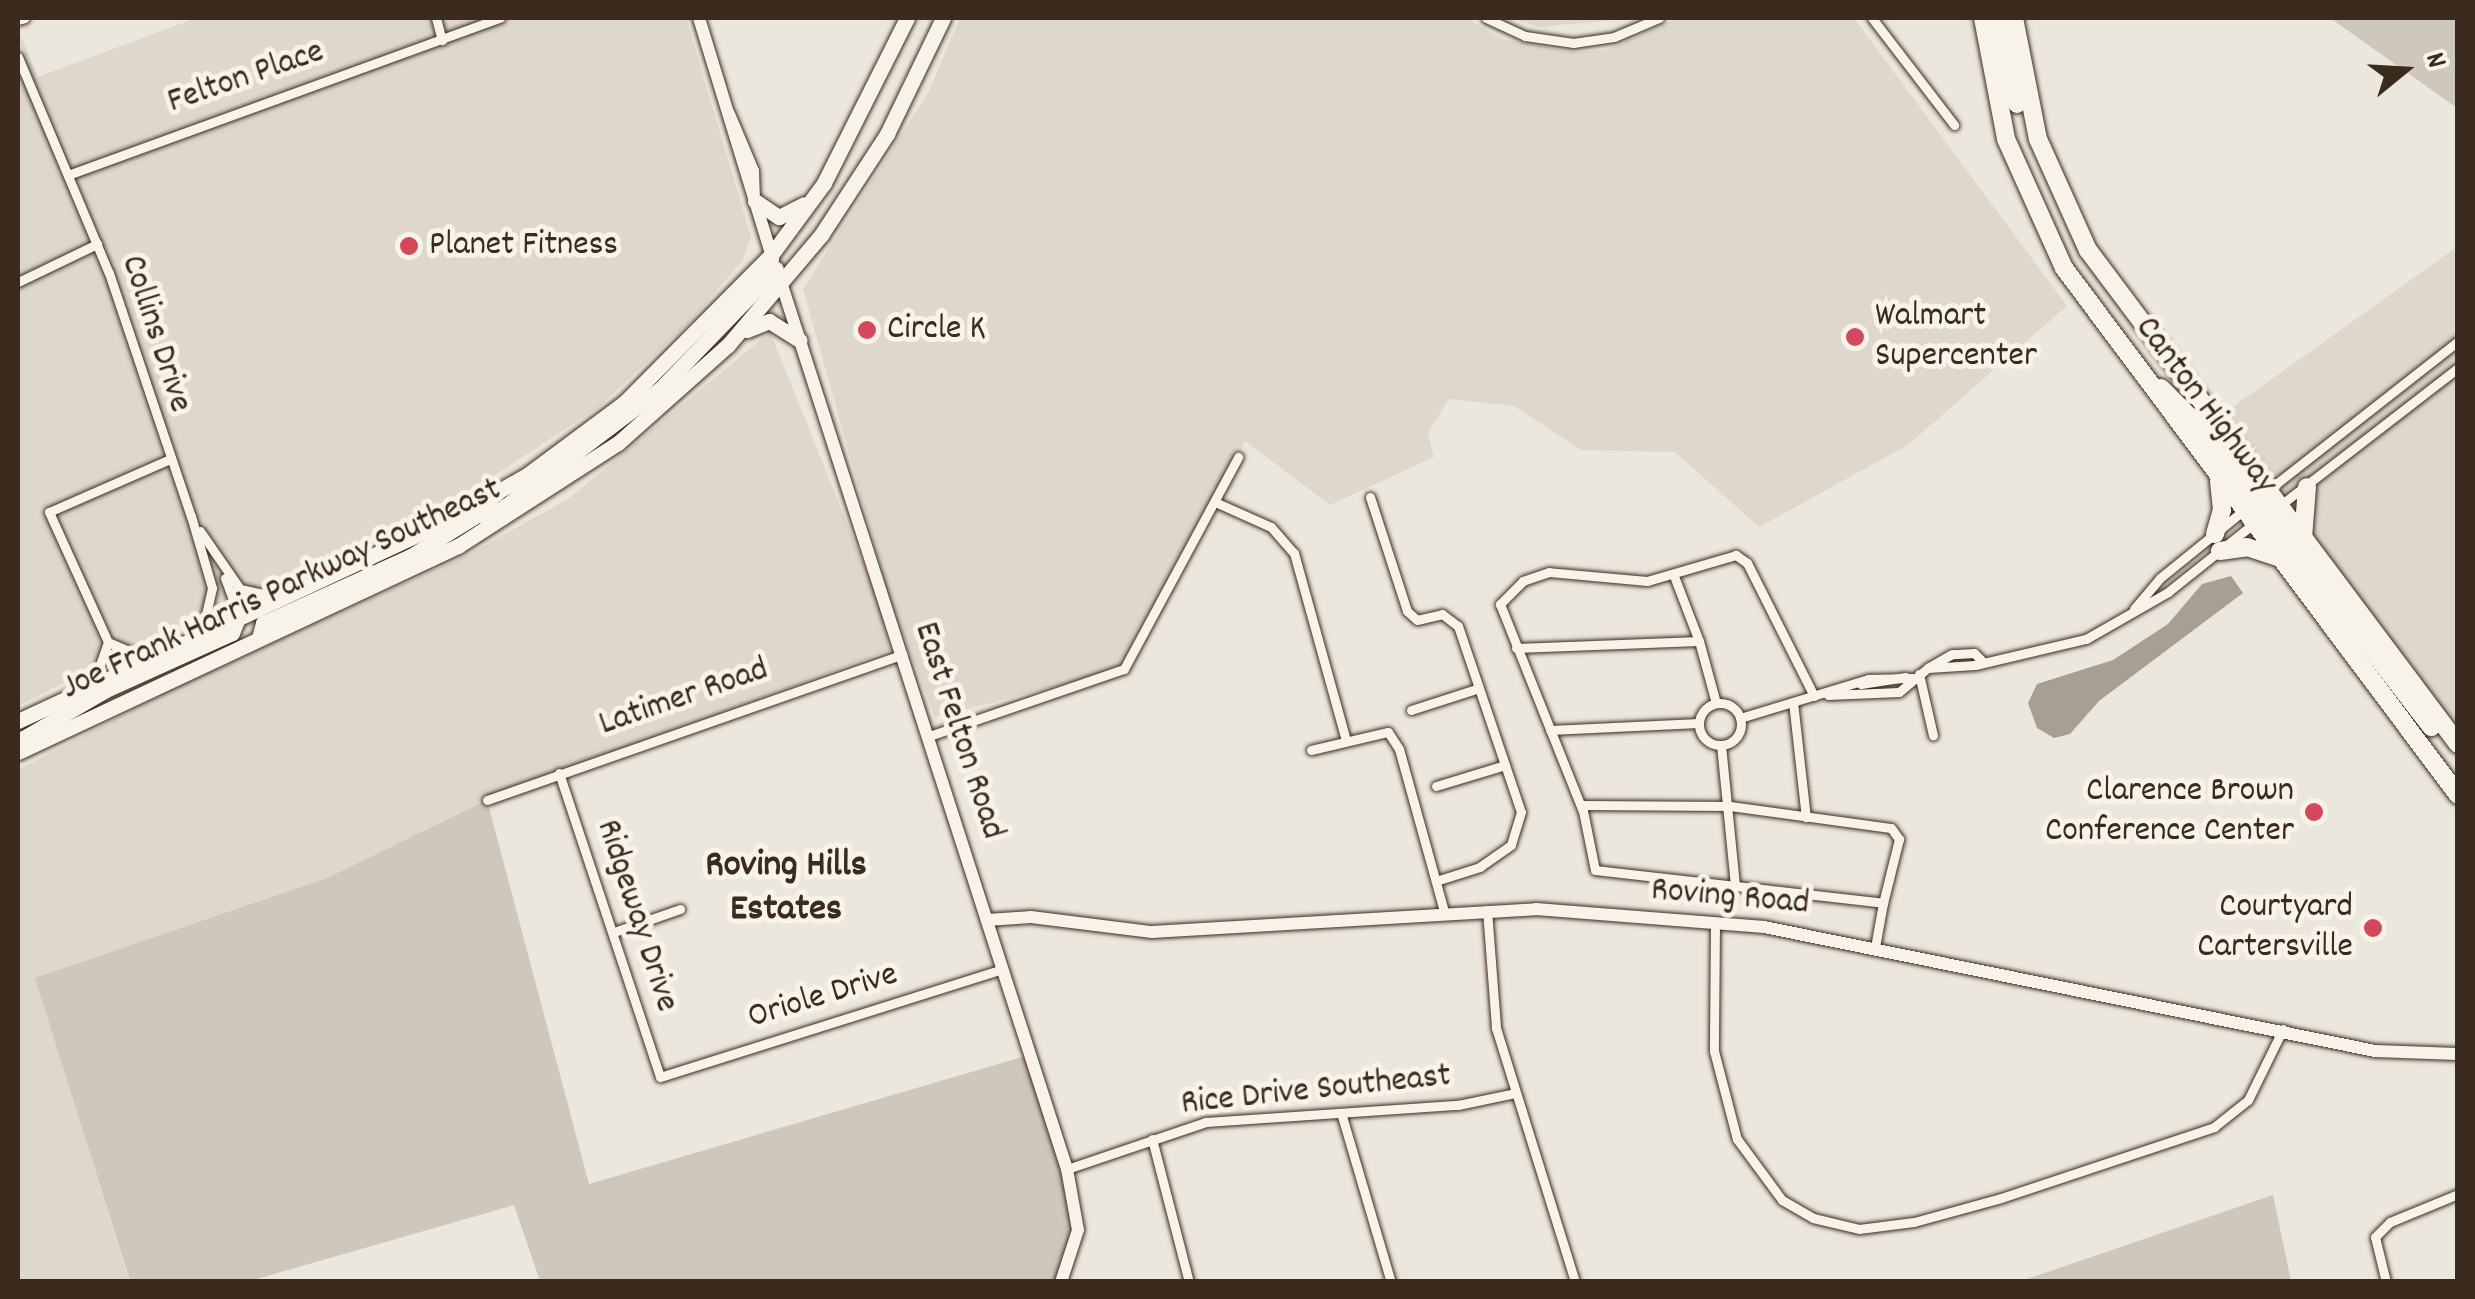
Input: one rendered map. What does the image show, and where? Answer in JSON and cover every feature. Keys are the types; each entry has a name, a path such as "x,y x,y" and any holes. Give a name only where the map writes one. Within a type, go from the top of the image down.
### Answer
{"highway":[{"name":"Canton Highway","path":"1983,18 1994,97 2030,205 2073,283 2218,476 2261,508 2280,558 2458,794"},
{"path":"1998,18 2015,99 2098,264 2261,508 2303,539 2458,744"},
{"path":"2014,18 2038,139"},
{"path":"2137,370 2188,412 2393,683 2458,754"},
{"path":"2218,476 2222,510 2217,542 2280,558"},
{"path":"2303,539 2306,487"}],"main road":[{"name":"Joe Frank Harris Parkway Southeast","path":"18,752 470,540 618,443 735,337 776,269 907,18"},
{"name":"Joe Frank Harris Parkway Southeast","path":"18,724 33,712 94,682 282,597 511,484 648,382 776,269 868,166 942,18"},
{"path":"754,201 779,216 812,200"},
{"path":"470,540 470,532 660,389 776,269"},
{"path":"735,337 770,321 800,340"},
{"path":"259,638 262,623 411,556 492,506 511,484"},
{"path":"18,743 86,700 232,633 240,616"}],"street":[{"path":"18,20 25,18"},
{"path":"436,18 442,40"},
{"name":"Felton Place","path":"68,174 500,18"},
{"name":"East Felton Road","path":"698,18 752,171 754,201 1067,1169 1078,1230 1062,1282"},
{"path":"1486,18 1515,33 1573,43 1614,37 1659,18"},
{"path":"1872,18 1954,126"},
{"name":"Collins Drive","path":"18,57 97,244 168,460 192,516 213,595 202,632"},
{"path":"18,282 97,244"},
{"path":"1740,718 1861,684 1916,674 1952,654 1974,653 1981,660 2060,648 2134,609 2261,508 2458,341"},
{"path":"2134,609 2160,578 2261,508 2306,487 2458,368"},
{"path":"928,736 1124,670 1238,457"},
{"path":"145,658 108,642 49,512 168,460"},
{"path":"1370,497 1406,611 1417,620 1442,614 1458,626 1521,812 1512,845 1480,867 1439,880"},
{"path":"1215,502 1270,527 1294,554 1346,740"},
{"path":"192,516 221,566 240,616"},
{"path":"1817,695 1747,563 1727,553 1674,576 1647,581 1569,570 1523,581 1500,604 1581,805 1595,870 1883,903"},
{"path":"221,566 248,593 282,597"},
{"path":"1674,576 1716,703"},
{"path":"1516,648 1698,641"},
{"path":"94,682 108,642"},
{"name":"Latimer Road","path":"487,800 902,655"},
{"path":"1817,695 1886,694 1908,688 1916,674"},
{"path":"1916,674 1932,734"},
{"path":"1412,710 1479,688"},
{"path":"1793,702 1806,817"},
{"path":"1699,722 1708,741 1720,745 1738,735 1740,718 1730,705 1716,703"},
{"path":"1550,730 1699,722 1716,703"},
{"path":"1311,750 1388,732 1399,749 1439,880 1444,911"},
{"path":"1720,745 1730,806 1735,885"},
{"path":"1436,786 1505,765"},
{"name":"Ridgeway Drive","path":"559,772 660,1077"},
{"path":"1581,805 1730,806 1892,828 1899,839 1876,947"},
{"path":"614,932 680,910"},
{"path":"1486,910 1496,1028 1575,1282"},
{"name":"Roving Road","path":"987,920 1031,916 1152,932 1486,910 1715,924 1876,947 2283,1029 2375,1052 2458,1054"},
{"path":"1715,924 1714,1051 1737,1138 1782,1200 1814,1218 1859,1229 1914,1222 2000,1198 2214,1127 2248,1100 2283,1029"},
{"name":"Oriole Drive","path":"660,1077 1002,969"},
{"name":"Rice Drive Southeast","path":"1067,1169 1206,1122 1342,1116 1515,1093"},
{"path":"1342,1116 1390,1282"},
{"path":"1152,1139 1189,1282"},
{"path":"2386,1282 2375,1238 2390,1222 2458,1194"}],"shaded area":[{"path":"196,18 686,18 751,237 742,261 691,321 599,407 492,477 422,519 303,574 238,594 18,706 18,29 38,77"},
{"path":"960,18 1466,18 1502,39 1574,52 1607,50 1677,18 1854,18 2067,306 1908,445 1759,527 1675,452 1581,450 1514,406 1449,399 1428,432 1434,457 1330,505 1245,441 1124,669 935,717 890,600 803,289 929,91"},
{"path":"1511,18 1636,18 1539,27"},
{"path":"2330,18 2457,18 2457,108"},
{"path":"2457,247 2457,733 2220,416"},
{"path":"770,332 878,600 890,650 487,800 327,878 36,978 129,1281 18,1281 18,770 162,694 467,555 568,499"},
{"path":"2231,576 2243,593 2099,701 2070,734 2054,738 2037,728 2028,703 2037,684 2113,660 2168,624 2202,584"},
{"path":"487,800 589,1184 1029,1055 1067,1169 1076,1240 1059,1281 540,1281 514,1205 250,1281 130,1281 35,978 327,878"},
{"path":"2273,1195 2291,1281 2021,1281"}],"place":[{"name":"Planet Fitness","path":"409,246"},
{"name":"Circle K","path":"867,330"},
{"name":"Walmart Supercenter","path":"1855,337"},
{"name":"Clarence Brown Conference Center","path":"2314,812"},
{"name":"Courtyard Cartersville","path":"2373,928"}],"district":[{"name":"Roving Hills Estates","path":"786,889"}]}
